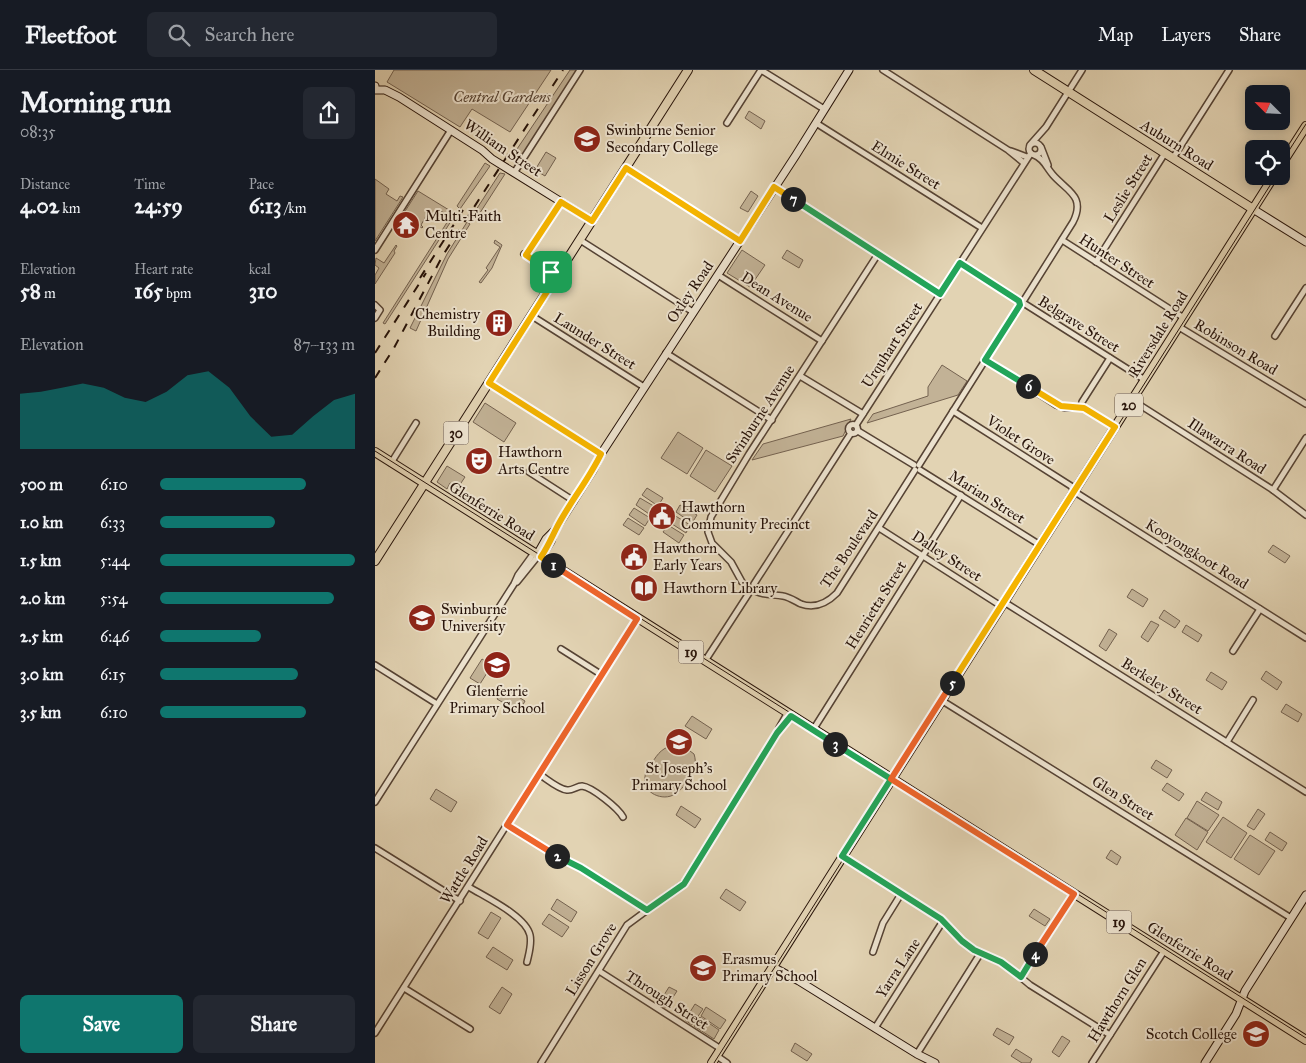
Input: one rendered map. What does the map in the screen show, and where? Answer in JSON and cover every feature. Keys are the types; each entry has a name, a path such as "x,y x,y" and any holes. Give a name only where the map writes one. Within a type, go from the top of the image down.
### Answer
{"main road":[{"name":"30","path":"375,561 688,70"},
{"name":"Auburn Road","path":"1034,70 1253,209"},
{"path":"1290,151 1306,126"},
{"name":"Riversdale Road","path":"714,1060 1268,185"},
{"name":"Glenferrie Road","path":"375,452 1306,1040"}],"street":[{"path":"514,173 580,70"},
{"path":"727,123 761,70 824,109"},
{"name":"Oxley Road","path":"537,555 574,501 601,454 849,70"},
{"path":"883,70 1008,150 1024,163"},
{"path":"1031,155 1029,150 1031,145 1046,127 1082,70"},
{"path":"1173,158 1229,70"},
{"name":"William Street","path":"399,97 385,90 375,90 375,86 384,87 514,173 592,221"},
{"name":"Elmie Street","path":"816,123 982,228"},
{"path":"1008,150 1031,155 1039,153 1046,127"},
{"path":"375,250 451,130"},
{"path":"1031,145 1035,143 1040,146"},
{"name":"The Boulevard","path":"1040,146 1049,170"},
{"name":"Leslie Street","path":"1096,262 1165,153"},
{"name":"Urquhart Street","path":"851,433 848,430 849,427 851,425 857,428 863,414 1024,163 1031,155"},
{"name":"The Boulevard","path":"755,591 761,594 785,596 802,604 812,606 830,600 837,593 1062,240 1075,218 1077,202 1070,190 1049,170 1042,159 1031,155"},
{"path":"626,168 740,241"},
{"path":"774,187 940,294"},
{"path":"557,276 525,254 561,202"},
{"name":"Auburn Road","path":"1253,209 1306,242"},
{"path":"580,240 693,312"},
{"name":"Hunter Street","path":"1062,240 1184,318"},
{"name":"Swinburne Avenue","path":"747,586 742,582 731,562 712,543 708,527 714,510 878,254"},
{"name":"Belgrave Street","path":"960,263 1145,380"},
{"name":"Dean Avenue","path":"718,275 822,340"},
{"path":"1275,336 1306,288"},
{"path":"375,305 380,310 375,318"},
{"name":"Launder Street","path":"532,316 644,387"},
{"name":"Robinson Road","path":"1179,326 1306,404"},
{"path":"667,352 772,420"},
{"path":"1081,407 1082,402 1110,358"},
{"path":"985,360 1057,404 1065,408 1081,407 1115,427"},
{"path":"800,376 863,414"},
{"path":"489,383 601,454"},
{"name":"Illawarra Road","path":"1132,400 1273,490 1306,515"},
{"name":"Violet Grove","path":"953,410 1074,491"},
{"path":"391,462 416,423"},
{"path":"749,592 755,591 754,584 851,433 854,434 857,428"},
{"name":"Marian Street","path":"857,428 1040,545"},
{"path":"1273,490 1306,438"},
{"path":"529,472 574,501"},
{"name":"Kooyongkoot Road","path":"1074,491 1306,638"},
{"name":"Henrietta Street","path":"813,730 961,495"},
{"name":"Dalley Street","path":"879,528 1002,604"},
{"path":"375,802 514,584 522,578 537,555"},
{"path":"749,592 747,586 754,584"},
{"path":"705,661 749,592"},
{"name":"Berkeley Street","path":"1002,604 1306,792"},
{"path":"1233,651 1260,609"},
{"name":"Wattle Road","path":"375,1033 637,619"},
{"path":"561,649 602,675"},
{"path":"375,665 437,704"},
{"name":"Glen Street","path":"941,700 1291,918"},
{"path":"1227,742 1253,700"},
{"name":"Lisson Grove","path":"541,1063 627,925 684,884 789,715"},
{"path":"539,774 564,789 586,787 607,801 623,817"},
{"path":"507,825 562,859 581,868 647,910"},
{"path":"375,848 460,901"},
{"path":"842,856 943,921 962,941 979,954 1001,962 1110,1035"},
{"path":"469,887 514,915 526,927 530,936 527,962"},
{"path":"873,952 883,924 901,894"},
{"path":"1021,977 1074,894"},
{"path":"1205,1063 1236,1014 1245,990 1306,895"},
{"name":"Yarra Lane","path":"875,1028 943,921"},
{"name":"Hawthorn Glen","path":"1092,1063 1164,950"},
{"path":"917,1054 979,954"},
{"path":"774,964 917,1054 935,1063"},
{"name":"Through Street","path":"599,971 721,1049"},
{"path":"404,988 470,1029"},
{"path":"917,1054 926,1063"},
{"path":"714,1060 727,1063"}],"green space":[{"name":"Central Gardens","path":"394,70 551,70 510,132 472,109 460,127 387,82"},
{"path":"570,70 579,70 519,163 511,158"},
{"path":"749,111 765,121 761,129 745,118"},
{"path":"546,152 556,158 545,176 535,170"},
{"path":"485,163 490,166 460,209 457,206"},
{"path":"500,173 505,174 476,219 472,216"},
{"path":"375,179 389,189 386,194 397,201 400,196 403,197 375,241"},
{"path":"418,191 449,210 446,214 439,210 435,215 429,211 421,225 422,228 402,216"},
{"path":"751,191 758,196 748,212 740,208"},
{"path":"453,213 455,215 385,324 383,323"},
{"path":"467,222 470,224 448,259 416,331 410,328 447,254"},
{"path":"495,240 502,245 492,268 481,283 479,282 488,270 486,268 500,247 494,243"},
{"path":"396,245 395,253 375,284 375,275 379,268 375,265 376,258 384,263"},
{"path":"742,250 765,265 750,287 727,273"},
{"path":"787,250 803,260 799,268 782,258"},
{"path":"942,365 967,381 958,395 867,423 873,414 928,396 928,387"},
{"path":"485,403 516,423 504,442 473,422"},
{"path":"851,419 843,436 752,460 763,444"},
{"path":"678,432 703,448 687,474 661,458"},
{"path":"706,450 732,466 715,492 690,476"},
{"path":"447,466 465,477 459,486 457,487 450,483 447,489 437,482"},
{"path":"647,488 663,498 658,506 642,495"},
{"path":"640,498 657,508 652,516 636,505"},
{"path":"680,505 697,515 692,523 676,512"},
{"path":"634,508 650,518 645,526 629,515"},
{"path":"674,515 690,525 686,533 669,522"},
{"path":"628,518 644,528 639,535 623,525"},
{"path":"668,525 684,535 679,543 663,532"},
{"path":"1273,545 1290,556 1285,563 1268,552"},
{"path":"1132,589 1148,599 1143,607 1127,597"},
{"path":"1164,610 1180,621 1175,628 1159,618"},
{"path":"1151,621 1159,625 1148,642 1141,637"},
{"path":"1186,625 1202,635 1198,642 1182,632"},
{"path":"1109,629 1117,634 1106,651 1099,646"},
{"path":"482,659 492,665 480,684 470,678"},
{"path":"1266,671 1282,682 1277,690 1261,679"},
{"path":"1211,672 1227,682 1222,690 1206,680"},
{"path":"504,688 525,701 519,712 497,699"},
{"path":"1286,704 1302,714 1298,722 1281,712"},
{"path":"692,716 712,729 706,739 685,726"},
{"path":"675,745 682,745 694,754 695,765 680,790 670,796 659,796 650,792 647,788 645,783 646,773 661,751"},
{"path":"1156,760 1172,770 1167,778 1151,768"},
{"path":"1167,783 1184,794 1179,801 1162,790"},
{"path":"436,789 457,802 451,812 430,799"},
{"path":"1206,792 1222,802 1218,810 1201,800"},
{"path":"1197,801 1219,815 1208,831 1187,818"},
{"path":"681,806 701,819 695,828 676,815"},
{"path":"1258,809 1265,814 1254,830 1247,826"},
{"path":"1223,817 1247,833 1231,858 1206,842"},
{"path":"1186,818 1208,832 1197,850 1175,835"},
{"path":"1270,832 1287,843 1282,851 1265,840"},
{"path":"1250,835 1275,851 1259,875 1234,859"},
{"path":"1111,850 1121,857 1117,865 1106,858"},
{"path":"726,889 746,902 740,911 720,898"},
{"path":"557,899 577,912 571,922 551,909"},
{"path":"1034,909 1050,919 1045,926 1029,916"},
{"path":"491,912 501,918 488,939 478,933"},
{"path":"549,914 569,927 562,937 542,924"},
{"path":"493,947 513,960 507,970 486,957"},
{"path":"502,987 512,994 500,1014 489,1007"},
{"path":"669,987 677,991 666,1008 659,1003"},
{"path":"695,1004 703,1009 692,1025 685,1020"},
{"path":"706,1007 726,1020 720,1029 701,1016"},
{"path":"700,1017 719,1030 714,1039 694,1026"},
{"path":"997,1028 1014,1037 1009,1045 993,1035"},
{"path":"1062,1036 1070,1041 1059,1057 1052,1052"},
{"path":"795,1043 812,1054 807,1061 791,1051"},
{"path":"1016,1049 1032,1059 1030,1063 1022,1063 1011,1056"}],"tram line":[{"path":"1290,149 1306,124"},
{"path":"714,1063 1270,185"},
{"path":"375,451 1306,1038"}],"railway":[{"path":"375,378 394,348 443,255 563,70"},
{"path":"420,278 463,210"},
{"path":"375,353 426,273"}],"place":[{"name":"Swinburne Senior Secondary College","path":"587,139"},
{"name":"Multi-Faith Centre","path":"406,225"},
{"name":"Chemistry Building","path":"499,323"},
{"name":"Hawthorn Arts Centre","path":"479,461"},
{"name":"Hawthorn Community Precinct","path":"662,516"},
{"name":"Hawthorn Early Years","path":"634,557"},
{"name":"Hawthorn Library","path":"644,588"},
{"name":"Swinburne University","path":"422,618"},
{"name":"Glenferrie Primary School","path":"497,665"},
{"name":"St Joseph's Primary School","path":"679,742"},
{"name":"Erasmus Primary School","path":"703,968"},
{"name":"Scotch College","path":"1256,1034"}],"route":[{"path":"551,272 526,255 561,202 592,221 626,168 740,241 774,187 940,294 960,263 1019,301 1020,305 985,360 1057,404 1065,408 1084,408 1115,427 891,779 1074,894 1021,977 1001,962 974,950 962,941 941,919 842,856 891,779 791,716 777,733 684,884 647,910 581,868 562,859 507,825 637,619 541,557 601,454 489,383 557,276 551,272"}]}
